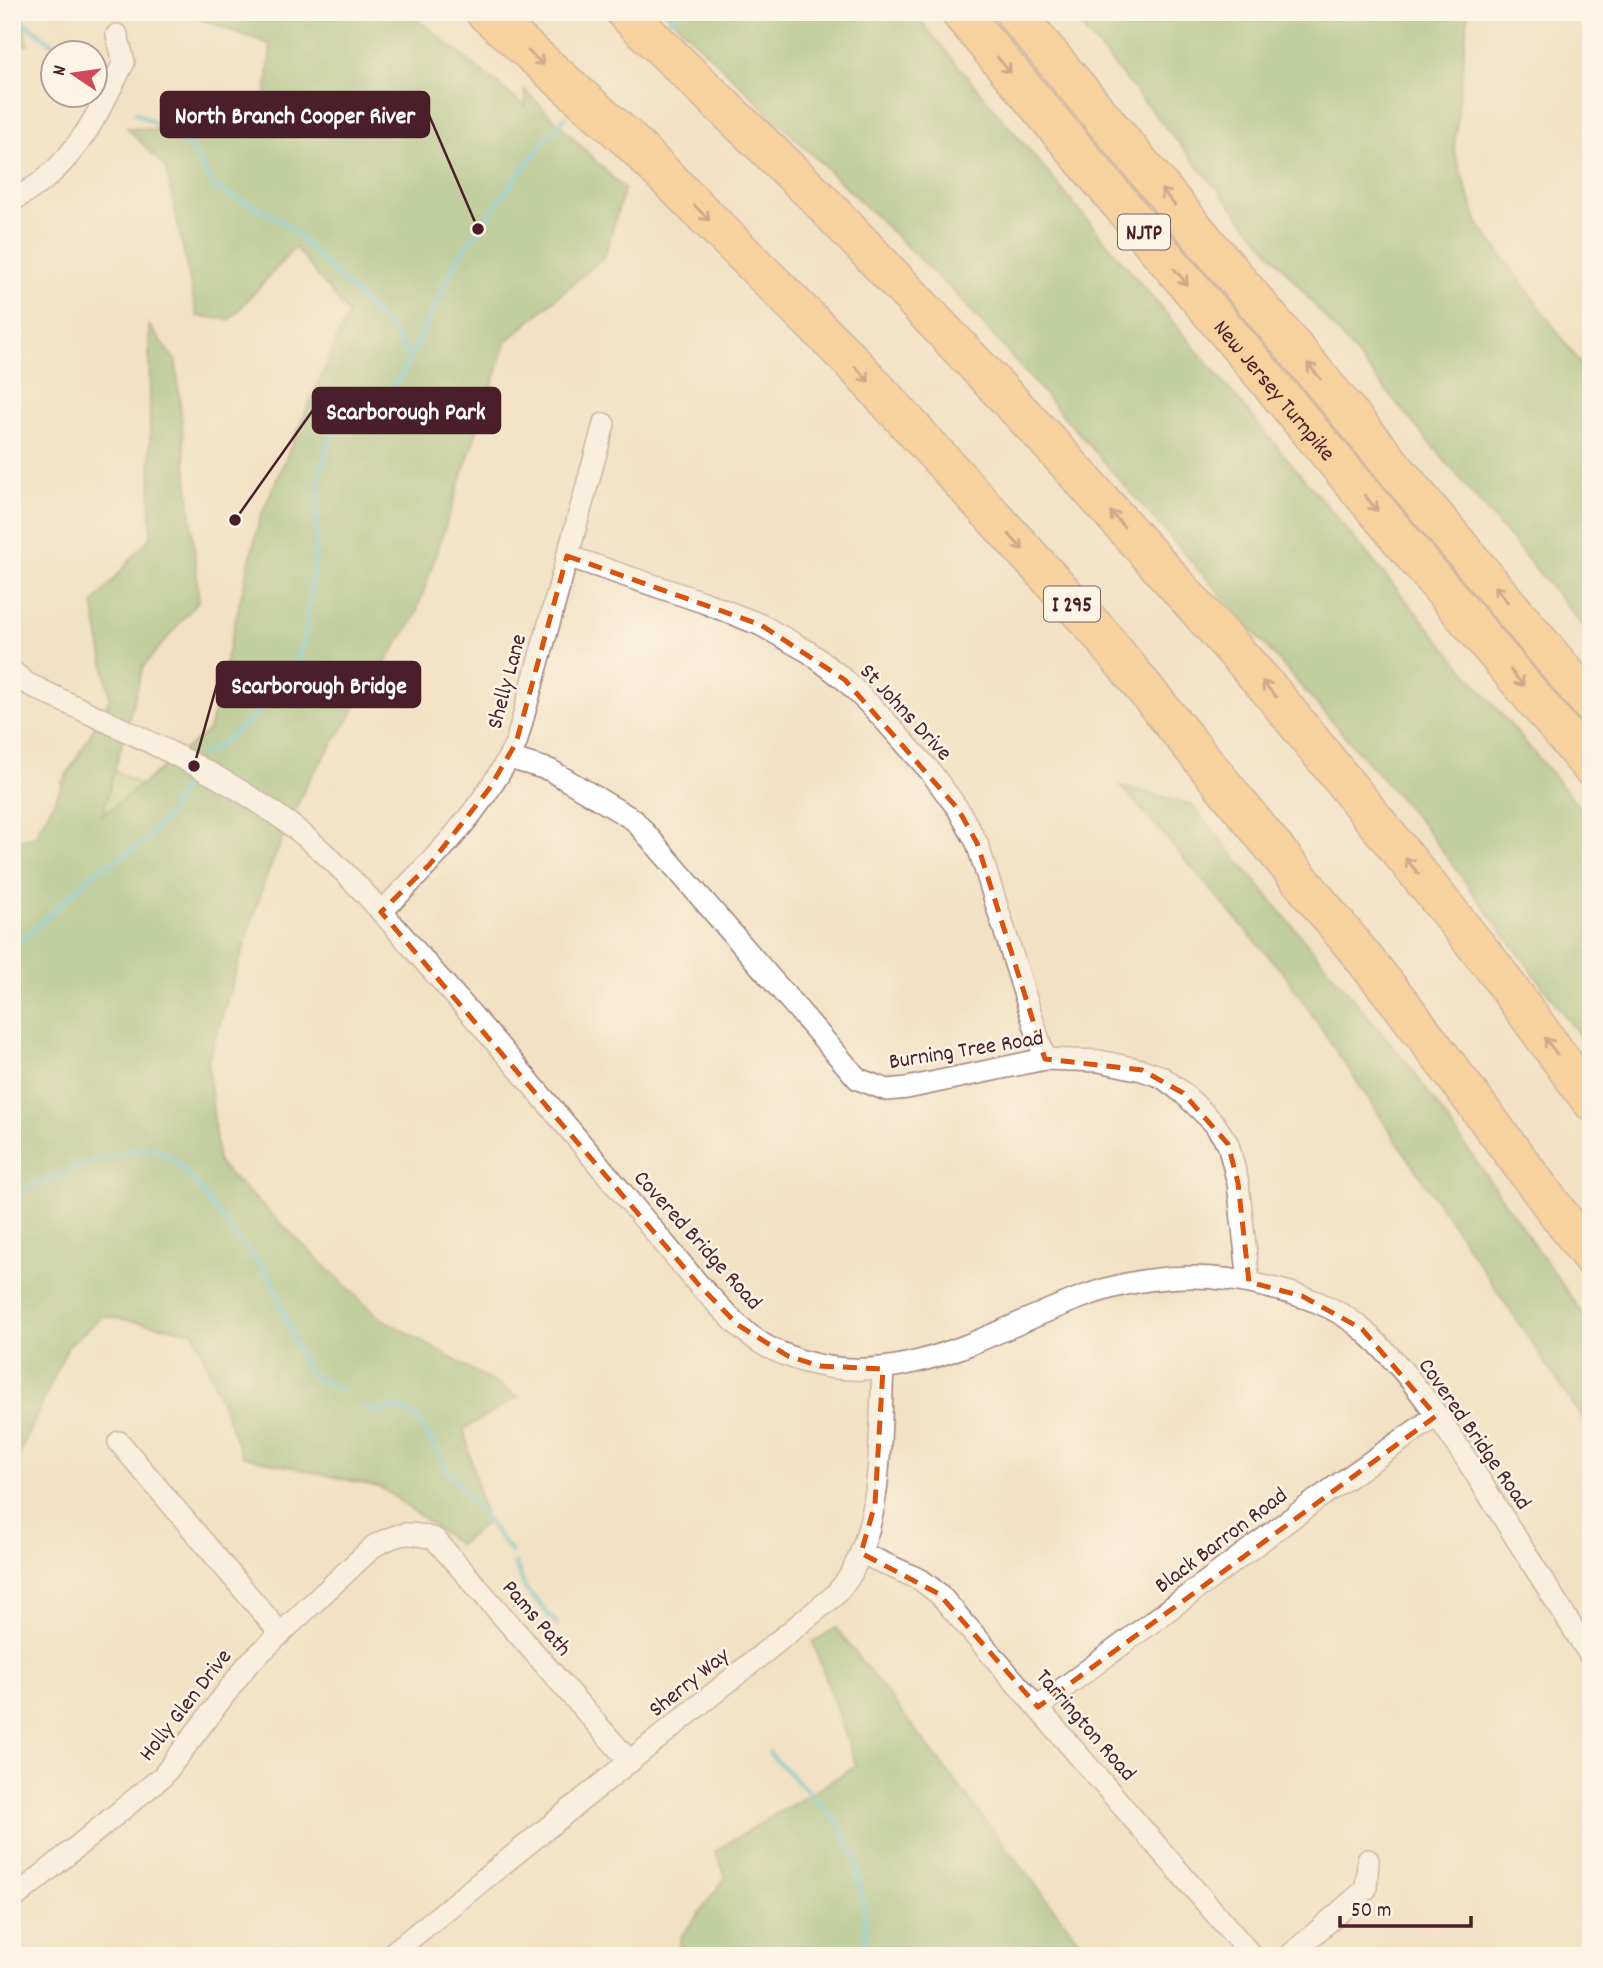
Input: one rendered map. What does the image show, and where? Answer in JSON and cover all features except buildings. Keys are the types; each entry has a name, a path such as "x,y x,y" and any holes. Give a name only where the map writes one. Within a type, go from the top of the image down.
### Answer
{"highway":[{"name":"I 295","path":"485,12 627,138 851,361 1097,630 1401,1004 1591,1257"},
{"path":"625,12 816,196 1046,439 1252,670 1491,964 1591,1101"},
{"name":"New Jersey Turnpike","path":"960,12 1591,767"},
{"name":"New Jersey Turnpike","path":"1014,12 1591,704"}],"street":[{"path":"12,201 45,179 68,156 98,115 124,62 117,35"},
{"name":"Shelly Lane","path":"381,912 438,855 475,808 516,743 604,424"},
{"name":"St Johns Drive","path":"566,556 703,602 761,625 809,652 845,680 878,713 930,771 958,809 977,843 1045,1059"},
{"name":"Covered Bridge Road","path":"12,671 26,683 174,755 265,806 328,857 475,1017 699,1285 738,1325 761,1343 788,1356 820,1366 853,1370 883,1369 918,1363 958,1350 1086,1295 1153,1278 1188,1275 1249,1282 1302,1296 1335,1310 1362,1329 1394,1362 1450,1433 1591,1657"},
{"name":"Burning Tree Road","path":"509,758 550,771 634,820 858,1079 887,1090 907,1088 1045,1059 1099,1061 1162,1077 1184,1093 1214,1123 1227,1144 1238,1183 1249,1282"},
{"name":"Sherry Way","path":"389,1956 834,1596 852,1573 861,1553 875,1504 883,1369"},
{"name":"Black Barron Road","path":"1038,1707 1316,1500 1436,1416"},
{"path":"119,1442 280,1633"},
{"name":"Pams Path","path":"393,1536 410,1532 435,1539 630,1762"},
{"name":"Holly Glen Drive","path":"12,1900 163,1776 248,1664 374,1546 393,1536"},
{"name":"Tarrington Road","path":"861,1553 921,1580 939,1594 1252,1956"},
{"path":"1289,1956 1366,1889 1368,1860"}],"highlighted area":[{"path":"567,556 761,625 845,680 958,809 977,843 1045,1059 1142,1070 1183,1093 1228,1144 1238,1183 1249,1282 1302,1296 1362,1329 1436,1416 1038,1707 939,1594 861,1553 875,1504 883,1369 820,1366 788,1356 738,1325 699,1285 381,912 430,864 489,789 516,743"}],"green space":[{"path":"12,12 22,12 28,45 12,45"},
{"path":"201,12 408,12 526,107 524,89 624,189 605,256 507,341 415,617 307,783 266,877 208,1061 218,1163 376,1315 519,1397 464,1429 486,1523 459,1545 382,1488 242,1456 194,1332 103,1316 68,1346 12,1470 12,841 35,836 110,698 93,604 151,536 149,325 176,362 199,600 143,667 102,816 209,730 260,518 348,314 295,247 230,320 197,316 166,168 127,128 221,133 266,95 271,45 194,17"},
{"path":"665,12 913,12 1591,821 1591,1051 1423,825 960,298"},
{"path":"1069,12 1468,12 1454,151 1478,223 1591,378 1591,635"},
{"path":"81,750 145,788 126,822 61,784"},
{"path":"1121,786 1191,804 1411,1068 1591,1326 1591,1431 1286,976"},
{"path":"836,1628 1091,1956 677,1956 681,1937 726,1877 715,1851 856,1766 813,1642"}],"waterway":[{"path":"669,20 679,12"},
{"path":"12,13 45,38"},
{"path":"136,113 180,139 217,189 271,214 289,227 393,331 410,360"},
{"path":"202,754 211,751 246,724 291,675 306,628 315,556 319,482 326,447 337,430 386,392 402,375 455,263 519,173 565,117"},
{"path":"12,950 95,872 140,845 152,834 171,810 188,779"},
{"path":"12,1193 100,1159 147,1147 161,1150 185,1170 270,1277 303,1364 309,1373 340,1390"},
{"path":"365,1408 378,1411 398,1407 418,1420 447,1469 511,1552"},
{"path":"515,1563 525,1588 557,1624"},
{"path":"769,1753 836,1819 847,1839 855,1858 865,1914 865,1956"}],"place":[{"name":"North Branch Cooper River","path":"478,229"},
{"name":"Scarborough Park","path":"235,520"},
{"name":"Scarborough Bridge","path":"194,766"}]}
